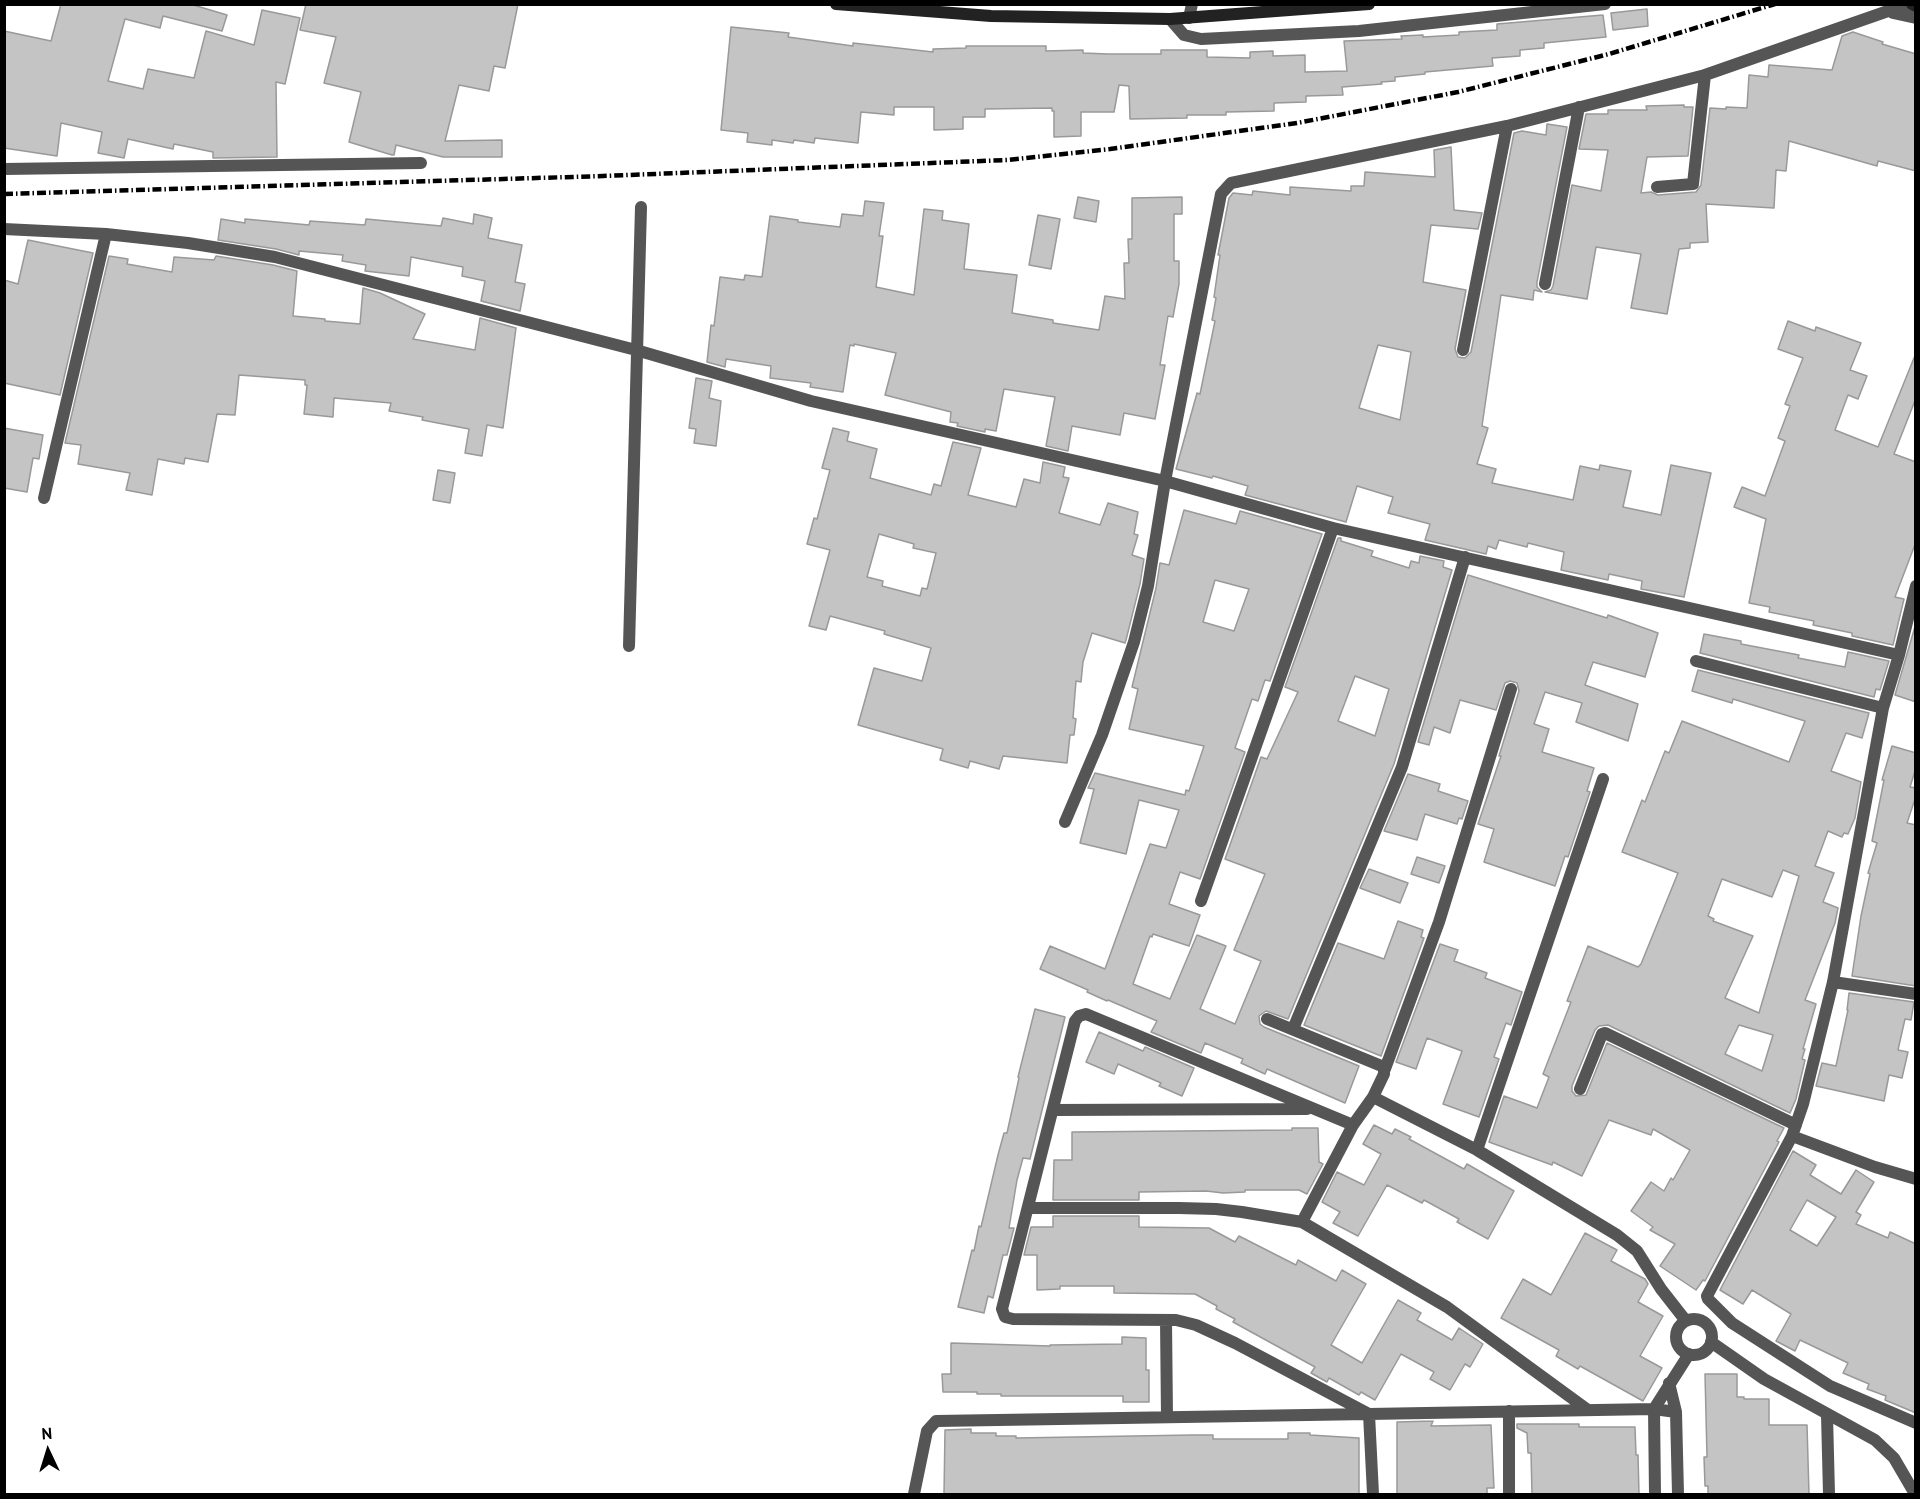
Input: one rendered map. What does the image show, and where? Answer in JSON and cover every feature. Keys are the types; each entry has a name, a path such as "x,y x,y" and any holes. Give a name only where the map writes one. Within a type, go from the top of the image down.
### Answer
{"main road":[{"path":"836,4 991,16 1170,19 1370,4"}],"street":[{"path":"1189,18 1192,4"},
{"path":"1170,19 1184,35 1200,39 1359,31 1605,4"},
{"path":"1065,822 1102,735 1134,642 1148,586 1165,481 1221,194 1224,189 1237,181 1507,126 1705,75 1888,11 1914,6"},
{"path":"1888,11 1916,18"},
{"path":"1657,187 1693,184 1705,75"},
{"path":"1545,284 1580,107"},
{"path":"1463,350 1507,126"},
{"path":"4,169 421,164"},
{"path":"629,646 641,207"},
{"path":"4,229 106,234 188,243 274,257 636,350 811,401 1165,481 1334,528 1899,655"},
{"path":"44,498 106,234"},
{"path":"1201,901 1334,528"},
{"path":"1293,1029 1402,767 1465,557"},
{"path":"1916,586 1883,708 1833,982 1803,1104 1794,1130 1708,1291 1708,1299 1732,1323 1830,1386 1916,1423"},
{"path":"1696,661 1883,708"},
{"path":"1302,1222 1353,1125 1373,1097 1384,1074 1439,922 1511,689"},
{"path":"1477,1150 1603,779"},
{"path":"1833,982 1916,994"},
{"path":"1353,1125 1086,1014 1079,1016 1075,1021 1002,1309 1005,1317 1013,1319 1176,1320 1196,1325 1370,1414"},
{"path":"1267,1019 1382,1065 1385,1069"},
{"path":"1580,1089 1602,1034 1605,1033 1794,1130 1875,1167 1916,1179"},
{"path":"1373,1097 1477,1150 1628,1242 1637,1251 1661,1289 1686,1321"},
{"path":"1053,1110 1314,1109"},
{"path":"1029,1208 1216,1209 1302,1222 1447,1307 1588,1410"},
{"path":"1166,1320 1167,1417"},
{"path":"1732,1323 1711,1338 1706,1350 1698,1354 1689,1354 1678,1345 1677,1331 1686,1321 1700,1320 1707,1325 1711,1338 1764,1379 1881,1445 1894,1458 1916,1494"},
{"path":"1669,1383 1676,1412 1678,1489 1655,1489 1654,1409 1669,1383 1689,1354"},
{"path":"914,1494 927,1431 936,1421 1654,1409 1676,1412"},
{"path":"1509,1411 1509,1494"},
{"path":"1370,1414 1373,1494"},
{"path":"1827,1415 1829,1494"}],"building":[{"path":"61,4 190,4 227,15 222,31 163,16 160,28 125,19 108,81 143,89 148,69 194,78 206,31 254,45 262,10 300,18 285,84 276,82 277,157 213,158 213,152 174,144 173,149 128,139 124,158 98,153 102,132 61,123 57,156 4,148 4,31 51,41"},
{"path":"306,4 518,4 505,68 494,66 489,91 459,85 445,141 502,140 502,157 443,157 396,145 394,155 392,155 349,142 361,92 324,83 336,37 300,30"},
{"path":"1647,9 1648,26 1613,30 1611,13"},
{"path":"1603,15 1606,37 1544,43 1544,48 1520,50 1520,56 1492,58 1493,66 1425,72 1425,74 1395,77 1395,81 1381,82 1382,84 1342,87 1343,95 1306,96 1306,102 1274,103 1274,111 1187,115 1187,118 1130,119 1129,86 1119,85 1114,112 1081,112 1081,136 1054,137 1052,108 985,109 985,117 963,117 963,129 934,130 934,107 894,107 894,115 861,112 858,143 815,138 814,143 772,140 772,145 747,142 748,133 721,130 731,27 789,33 788,37 853,46 853,43 933,52 933,49 966,48 966,46 1046,46 1046,51 1083,50 1083,53 1108,54 1161,54 1161,50 1207,50 1207,57 1250,58 1250,52 1273,51 1273,56 1305,55 1305,72 1347,71 1344,41 1402,39 1401,36 1459,35 1459,32 1497,30 1497,24"},
{"path":"1853,32 1916,54 1916,171 1878,161 1877,166 1789,141 1786,171 1776,170 1774,208 1706,204 1708,242 1690,243 1690,248 1679,249 1667,314 1631,308 1641,254 1596,247 1587,299 1545,292 1551,290 1553,286 1572,185 1601,191 1608,150 1579,149 1586,114 1608,114 1608,110 1647,110 1646,106 1684,105 1684,107 1693,107 1688,156 1647,157 1641,193 1651,192 1658,195 1696,192 1701,185 1710,108 1747,108 1749,75 1768,77 1769,65 1832,70 1842,36"},
{"path":"1547,124 1567,127 1537,282 1537,287 1542,292 1534,290 1533,300 1501,295 1482,426 1488,428 1477,464 1496,469 1492,483 1573,500 1580,466 1599,470 1600,465 1631,471 1623,507 1661,515 1671,465 1711,473 1684,597 1641,589 1642,581 1609,574 1608,580 1561,570 1564,552 1528,543 1527,547 1499,540 1496,549 1488,546 1486,554 1425,540 1430,524 1388,513 1393,497 1357,486 1346,522 1245,495 1248,486 1176,469 1197,393 1200,394 1215,321 1212,320 1220,255 1218,255 1229,198 1233,193 1252,195 1253,191 1290,195 1290,187 1351,191 1351,186 1364,186 1365,172 1435,177 1434,150 1451,147 1454,210 1482,213 1478,229 1431,225 1423,282 1466,290 1455,349 1458,357 1465,358 1471,352 1514,133 1522,131 1546,135","holes":["1378,345 1411,352 1400,420 1359,408"]},
{"path":"1078,197 1099,201 1096,222 1074,218"},
{"path":"1182,197 1182,214 1174,214 1174,261 1179,261 1179,284 1173,317 1168,316 1160,365 1165,365 1155,419 1124,413 1120,435 1072,426 1068,451 1046,446 1055,397 1004,389 996,431 985,429 985,432 957,426 958,423 950,422 951,412 885,395 896,353 854,344 854,346 850,345 843,392 810,387 811,383 770,378 771,366 726,359 725,367 707,362 720,277 744,280 745,275 762,277 770,216 840,227 842,214 863,216 865,201 884,203 879,236 883,236 876,287 914,295 924,209 943,211 942,220 969,224 964,269 1017,275 1012,313 1053,320 1053,323 1099,330 1105,296 1125,299 1124,263 1129,263 1128,239 1132,239 1132,198"},
{"path":"474,214 492,218 488,238 522,245 515,282 525,284 520,311 481,301 485,281 462,276 463,267 411,257 409,276 365,271 366,265 342,261 343,255 299,251 299,255 218,240 221,219 245,223 245,219 309,225 310,221 365,225 366,219 441,226 443,218 473,224"},
{"path":"1038,215 1060,219 1051,269 1029,265"},
{"path":"28,240 93,253 60,395 4,383 4,280 18,284"},
{"path":"109,256 128,259 127,264 172,272 174,257 214,260 216,256 297,271 293,316 360,324 363,288 380,293 425,314 413,339 475,350 480,318 516,328 503,428 487,425 482,456 465,453 469,429 389,411 391,403 334,398 333,417 304,414 307,385 305,385 305,380 239,375 235,415 217,414 208,462 185,458 184,464 158,459 152,495 126,490 130,473 78,464 81,445 65,443"},
{"path":"1788,321 1815,331 1816,327 1861,343 1850,370 1867,376 1858,399 1848,395 1835,430 1878,447 1916,353 1916,398 1894,454 1916,462 1916,542 1895,597 1904,599 1893,645 1813,625 1814,621 1769,612 1770,607 1749,603 1766,519 1734,507 1742,487 1765,496 1785,441 1778,438 1790,406 1785,404 1803,358 1778,349"},
{"path":"696,378 712,381 709,398 721,401 716,446 694,443 696,429 689,428"},
{"path":"4,428 43,435 39,459 33,458 27,492 4,488"},
{"path":"833,428 849,432 847,441 877,449 870,478 931,495 934,484 941,486 953,442 981,448 968,495 1016,507 1024,479 1040,483 1043,462 1065,467 1063,477 1069,478 1059,513 1100,525 1108,503 1138,512 1134,534 1138,535 1132,555 1144,559 1126,640 1125,643 1092,633 1083,662 1081,682 1076,681 1073,718 1076,719 1074,735 1070,735 1067,763 1003,756 999,769 970,761 968,768 940,760 943,749 858,725 874,668 922,681 931,648 884,634 885,631 830,616 826,630 809,626 830,550 807,544 814,518 817,519 830,470 822,468","holes":["879,534 914,544 913,548 936,553 927,589 922,588 920,596 882,586 883,581 867,577"]},
{"path":"438,470 455,473 450,503 433,500"},
{"path":"1184,510 1236,524 1240,511 1322,534 1270,681 1265,680 1258,701 1252,699 1235,748 1245,752 1200,879 1180,872 1169,904 1200,915 1189,946 1153,934 1152,937 1150,936 1133,984 1170,999 1197,935 1226,946 1200,1009 1235,1024 1261,961 1234,950 1265,874 1225,859 1261,757 1267,759 1298,692 1285,687 1338,538 1373,551 1371,556 1409,568 1411,561 1419,563 1420,556 1444,561 1443,567 1452,570 1394,764 1288,1019 1266,1011 1259,1016 1260,1024 1264,1027 1359,1066 1345,1103 1267,1069 1265,1074 1241,1063 1243,1059 1205,1043 1201,1053 1151,1032 1157,1021 1107,1001 1040,969 1050,946 1105,969 1150,844 1166,848 1179,810 1139,800 1126,854 1080,843 1094,789 1088,788 1095,773 1185,795 1186,790 1189,791 1204,746 1129,729 1138,689 1132,687 1160,563 1169,565","holes":["1215,580 1249,589 1234,631 1203,622","1355,676 1389,689 1375,736 1338,721"]},
{"path":"1468,575 1607,618 1608,615 1658,633 1645,677 1593,662 1585,685 1638,704 1628,741 1576,722 1582,703 1545,692 1534,724 1549,729 1542,752 1594,768 1587,791 1590,792 1568,857 1565,856 1555,886 1484,862 1494,829 1478,824 1501,756 1499,756 1519,691 1517,683 1510,681 1505,683 1496,710 1460,700 1450,733 1434,727 1429,745 1418,742"},
{"path":"1916,623 1916,702 1895,695"},
{"path":"1704,634 1799,655 1798,658 1845,667 1848,652 1889,661 1880,690 1876,689 1874,697 1700,653"},
{"path":"1698,670 1869,713 1862,738 1846,733 1831,771 1861,782 1855,818 1848,834 1844,833 1842,837 1828,831 1815,866 1834,873 1823,902 1838,908 1835,923 1805,1000 1816,1004 1803,1049 1805,1049 1802,1059 1805,1060 1796,1099 1790,1113 1608,1025 1599,1026 1595,1030 1572,1086 1572,1091 1576,1096 1586,1095 1607,1043 1784,1128 1777,1141 1779,1142 1705,1281 1703,1280 1696,1290 1660,1266 1675,1244 1650,1230 1653,1227 1631,1211 1651,1182 1664,1191 1690,1150 1653,1129 1651,1135 1609,1120 1582,1176 1553,1162 1552,1165 1489,1142 1504,1096 1537,1108 1549,1077 1543,1074 1571,1002 1567,1001 1588,946 1638,967 1641,964 1678,873 1622,852 1642,800 1645,802 1665,751 1669,753 1682,721 1789,762 1805,721 1733,699 1732,703 1692,691","holes":["1783,870 1799,876 1759,1013 1725,998 1753,936 1713,921 1714,919 1708,916 1722,879 1772,897","1739,1025 1773,1035 1762,1071 1725,1054"]},
{"path":"1892,746 1916,753 1916,768 1910,787 1916,788 1916,796 1907,823 1916,825 1916,986 1852,976 1870,874 1868,873 1877,843 1872,841 1884,780 1882,780"},
{"path":"1408,774 1440,784 1438,791 1468,801 1462,819 1459,818 1457,824 1425,814 1417,840 1384,831"},
{"path":"1417,857 1445,866 1439,883 1411,874"},
{"path":"1369,869 1408,883 1400,903 1360,888"},
{"path":"1398,921 1423,930 1421,937 1424,938 1381,1056 1304,1025 1338,943 1384,959"},
{"path":"1440,944 1458,950 1454,961 1487,973 1485,978 1522,992 1511,1025 1506,1023 1494,1057 1499,1059 1479,1117 1443,1104 1462,1051 1427,1038 1416,1069 1396,1062"},
{"path":"1849,993 1914,1002 1911,1020 1905,1019 1898,1050 1908,1052 1902,1078 1889,1075 1884,1101 1816,1086 1822,1063 1836,1066 1848,1010"},
{"path":"1035,1009 1065,1017 1030,1159 1023,1158 1017,1180 1009,1228 1014,1228 1007,1255 1003,1255 993,1298 988,1296 984,1313 958,1307 1004,1133 1007,1133"},
{"path":"1099,1032 1143,1051 1145,1047 1194,1068 1182,1096 1159,1086 1161,1083 1118,1064 1114,1074 1086,1062"},
{"path":"1374,1125 1392,1134 1395,1129 1464,1169 1467,1164 1514,1191 1488,1239 1457,1222 1459,1219 1424,1200 1422,1203 1387,1185 1358,1236 1333,1223 1340,1212 1322,1202 1337,1172 1364,1185 1381,1154 1363,1144"},
{"path":"1292,1128 1318,1128 1319,1162 1323,1164 1307,1194 1299,1190 1245,1190 1245,1192 1223,1193 1139,1192 1139,1200 1053,1200 1054,1160 1072,1160 1072,1132 1292,1130"},
{"path":"1793,1151 1816,1165 1810,1175 1841,1194 1856,1170 1874,1182 1856,1212 1861,1215 1856,1224 1888,1238 1890,1232 1916,1244 1916,1413 1885,1400 1886,1396 1867,1389 1869,1384 1843,1373 1848,1363 1800,1340 1795,1351 1776,1341 1791,1314 1752,1290 1743,1304 1720,1290","holes":["1807,1200 1836,1217 1817,1246 1790,1230"]},
{"path":"1053,1216 1139,1216 1139,1227 1209,1228 1235,1242 1239,1236 1296,1265 1298,1260 1336,1281 1342,1270 1366,1284 1331,1345 1362,1363 1398,1300 1421,1313 1417,1320 1452,1340 1459,1328 1483,1344 1470,1367 1465,1364 1450,1390 1430,1379 1434,1372 1401,1354 1375,1400 1361,1392 1359,1395 1329,1378 1327,1382 1311,1373 1315,1367 1233,1322 1235,1319 1195,1294 1114,1293 1114,1286 1060,1286 1060,1289 1037,1290 1037,1255 1024,1255 1031,1227 1053,1227"},
{"path":"1585,1233 1617,1250 1611,1261 1645,1279 1648,1284 1638,1302 1663,1316 1640,1356 1662,1368 1643,1401 1580,1366 1578,1369 1556,1356 1559,1350 1501,1318 1523,1279 1551,1295"},
{"path":"1122,1337 1146,1338 1149,1402 1123,1402 1123,1396 1001,1396 1001,1394 977,1394 977,1392 943,1392 942,1374 951,1374 951,1343 1050,1346 1122,1344"},
{"path":"1705,1374 1737,1374 1737,1397 1769,1399 1769,1425 1807,1425 1809,1494 1708,1494 1708,1486 1705,1486 1704,1457 1707,1457"},
{"path":"1433,1421 1431,1426 1491,1425 1494,1488 1487,1488 1487,1494 1397,1494 1397,1422"},
{"path":"1517,1424 1635,1427 1639,1494 1532,1494 1531,1453 1528,1453 1527,1433 1517,1428"},
{"path":"971,1429 971,1433 996,1433 996,1436 1016,1436 1016,1438 1213,1435 1213,1439 1288,1439 1288,1433 1310,1433 1310,1435 1359,1438 1359,1494 944,1494 945,1430"}],"railway":[{"path":"4,194 603,176 1007,160 1110,149 1297,123 1458,92 1609,54 1775,4"}]}
